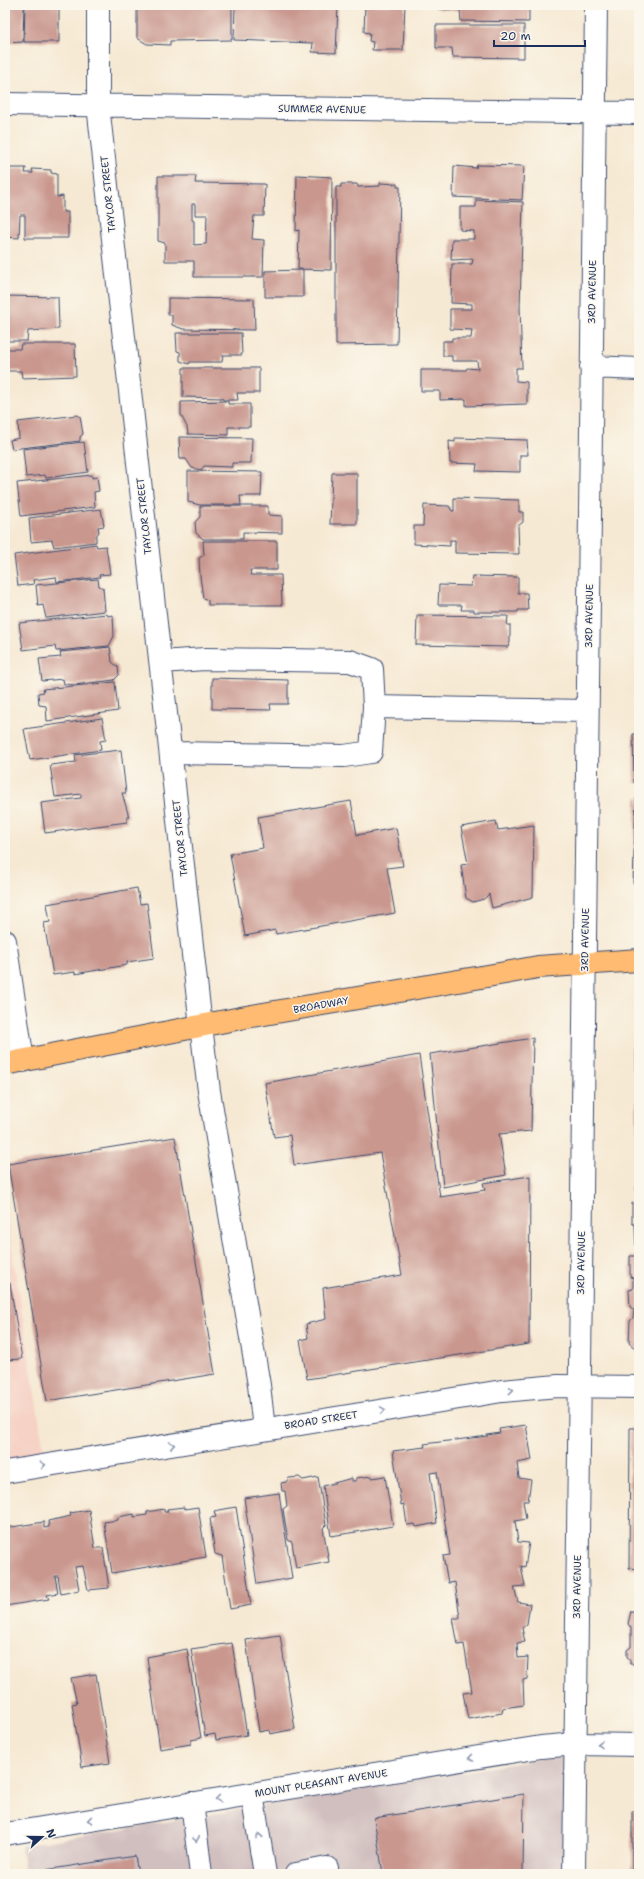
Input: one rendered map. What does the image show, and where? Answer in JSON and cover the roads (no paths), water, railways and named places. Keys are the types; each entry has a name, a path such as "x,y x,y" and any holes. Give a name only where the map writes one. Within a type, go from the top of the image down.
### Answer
{"main road":[{"name":"BROADWAY","path":"14,1062 201,1026 505,972 585,963 639,960"}],"street":[{"name":"TAYLOR STREET","path":"98,5 98,106 201,1026 209,1091 259,1385 264,1430"},
{"name":"3RD AVENUE","path":"574,1874 596,5"},
{"name":"SUMMER AVENUE","path":"5,104 639,113"},
{"path":"592,367 639,369"},
{"path":"161,662 205,659 350,661 372,669 374,707 371,752 344,756 171,753"},
{"path":"374,707 587,711"},
{"path":"5,941 14,1062"},
{"name":"BROAD STREET","path":"5,1472 502,1391 580,1386 639,1387"},
{"name":"MOUNT PLEASANT AVENUE","path":"5,1834 533,1748 576,1744 639,1745"},
{"path":"252,1794 265,1874"},
{"path":"192,1803 201,1874"},
{"path":"296,1874 327,1868"}]}
